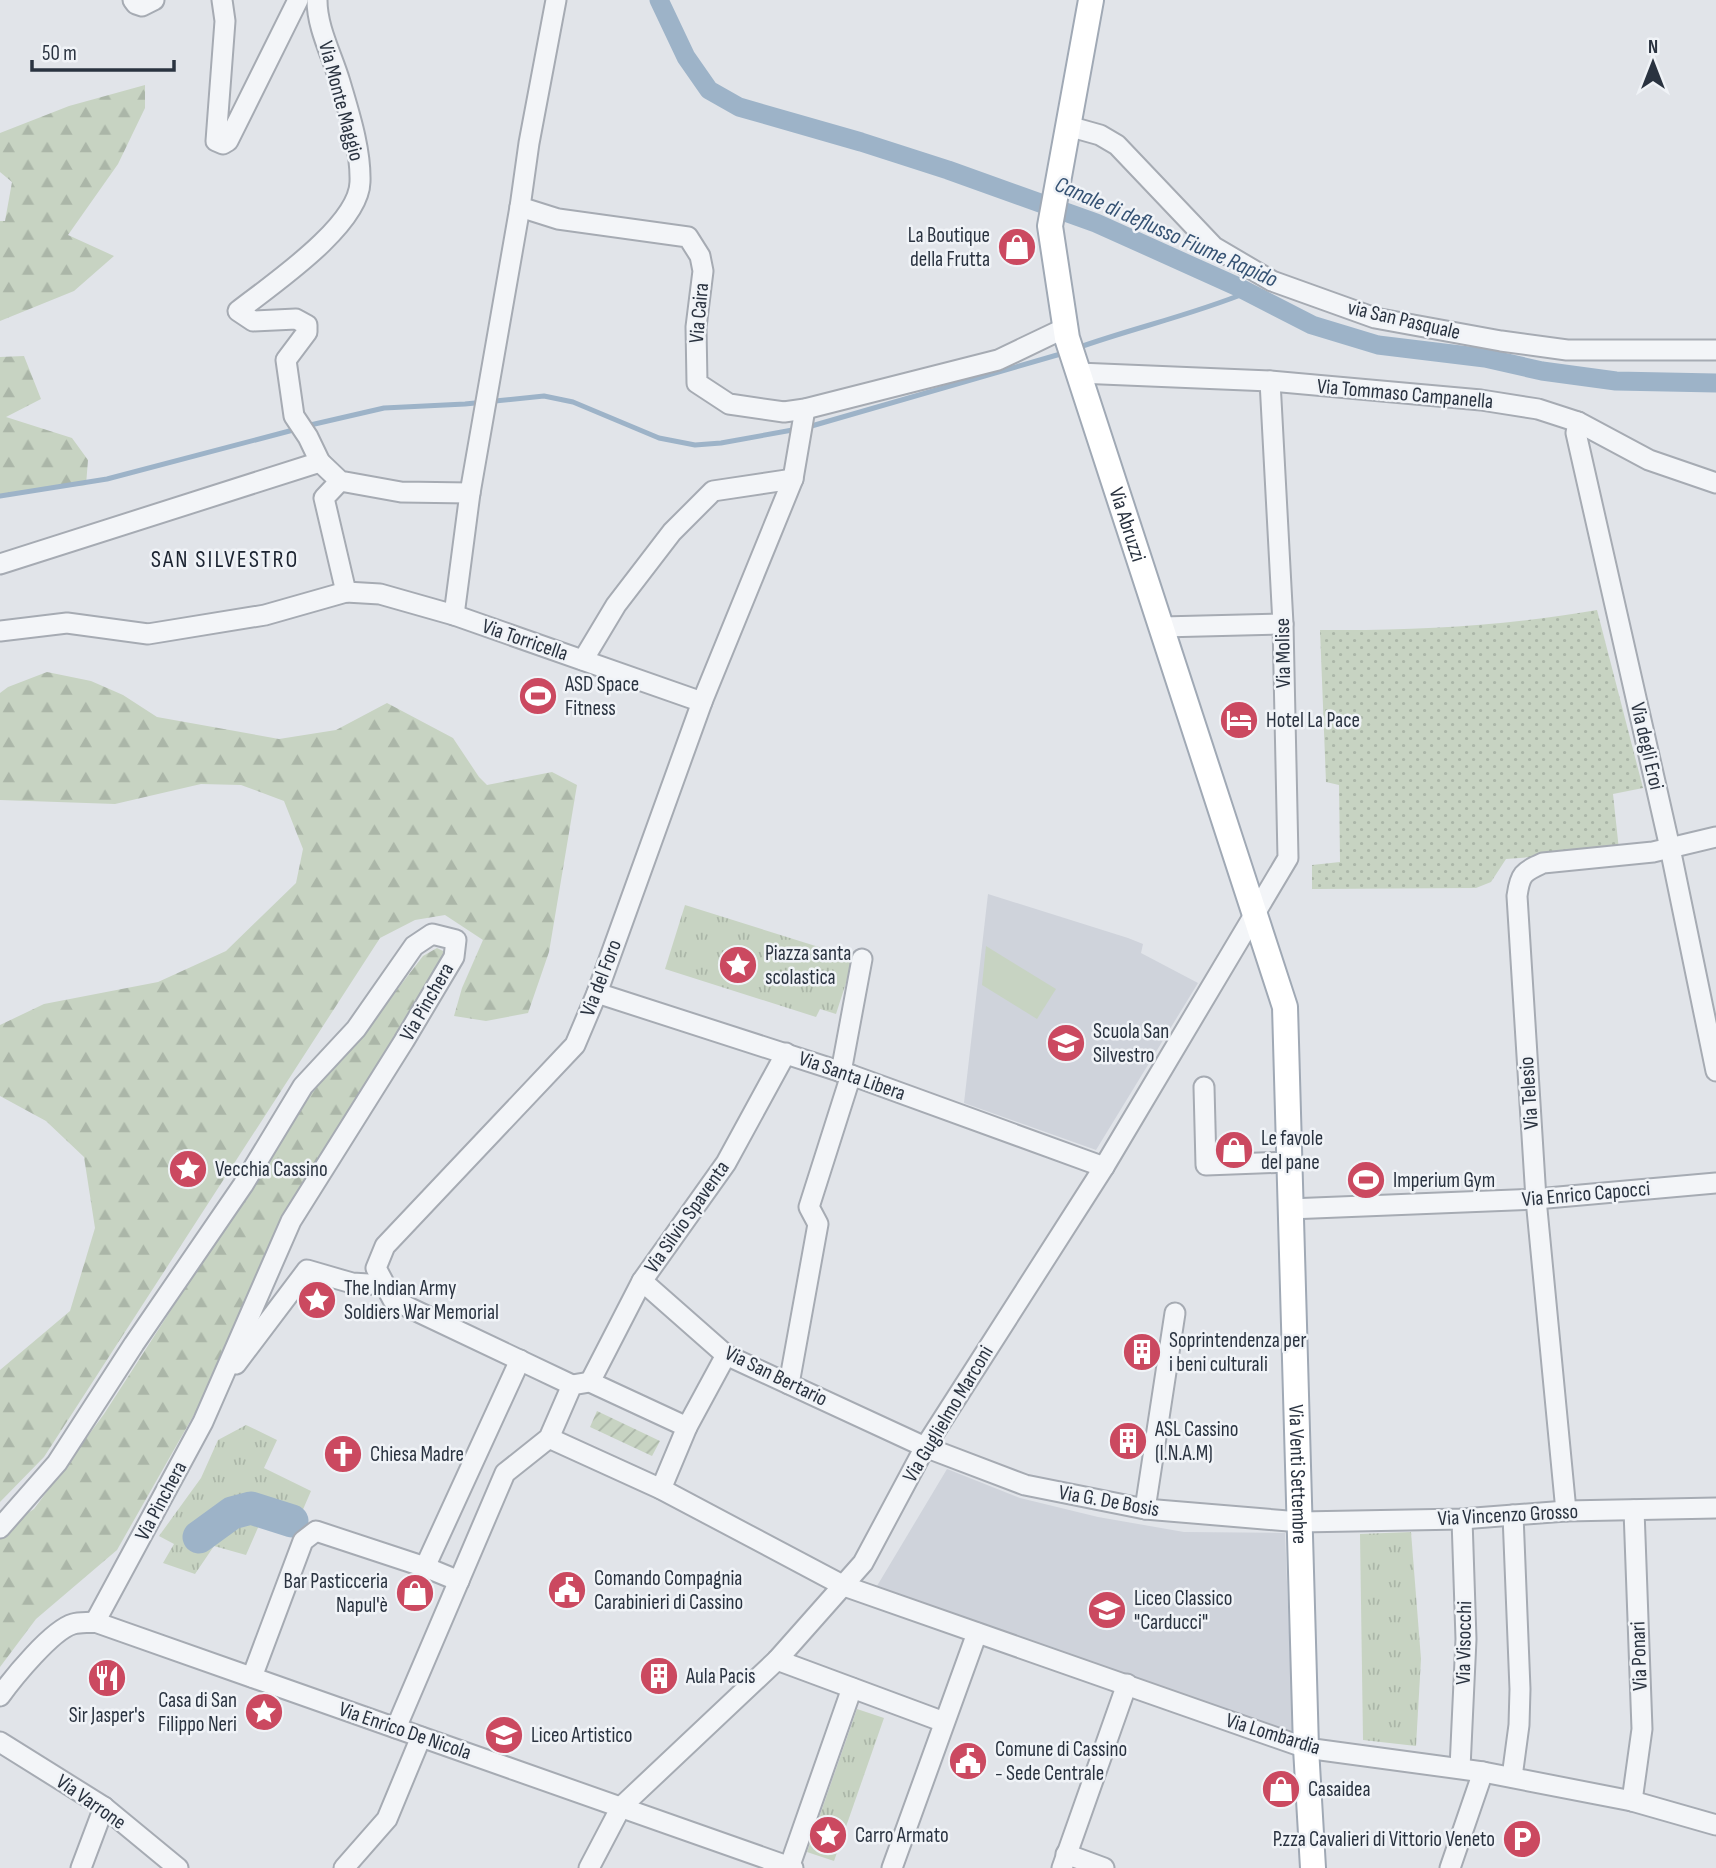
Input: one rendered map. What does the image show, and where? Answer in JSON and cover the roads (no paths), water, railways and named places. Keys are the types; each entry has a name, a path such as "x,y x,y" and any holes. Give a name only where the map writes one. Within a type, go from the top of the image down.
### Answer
{"main road":[{"name":"Via Abruzzi","path":"1091,0 1050,226 1071,349 1254,916"},
{"name":"Via Venti Settembre","path":"1254,916 1284,1007 1306,1748 1313,1868"}],"street":[{"path":"133,0 142,6 154,0"},
{"path":"222,0 225,21 216,141 223,144 228,141 298,0"},
{"name":"Via Monte Maggio","path":"317,0 322,30 357,150 360,184 350,210 327,239 238,311 253,321 296,319 307,326 307,332 286,360 294,416 309,437 320,462 340,481"},
{"path":"454,615 470,493 556,0"},
{"name":"via San Pasquale","path":"1068,126 1100,135 1118,145 1213,247 1272,281 1375,318 1501,341 1567,349 1716,350"},
{"name":"Via Caira","path":"520,207 558,219 688,237 700,256 703,271 696,327 696,383 729,404 784,412 806,409 998,360 1071,349"},
{"name":"Via Tommaso Campanella","path":"1071,349 1269,381 1481,400 1538,409 1578,422 1649,460 1716,483"},
{"name":"Via Molise","path":"1254,916 1288,858 1283,624 1269,381"},
{"name":"Via del Foro","path":"385,1285 376,1268 385,1246 575,1045 597,993 702,702 793,479 806,409"},
{"name":"Via degli Eroi","path":"1578,422 1576,433 1671,853 1716,1071"},
{"path":"0,564 320,462"},
{"path":"583,660 616,605 672,532 713,491 793,479"},
{"path":"346,592 324,498 340,481 401,492 470,493"},
{"name":"Via Torricella","path":"0,631 67,623 148,634 265,615 346,592 380,594 454,615 702,702"},
{"path":"1162,626 1283,624"},
{"name":"Via Telesio","path":"1671,853 1716,837"},
{"name":"Via Telesio","path":"1566,1511 1536,1199 1517,896 1519,878 1528,870 1544,863 1716,850"},
{"name":"Via Guglielmo Marconi","path":"589,1868 621,1807 777,1660 863,1563 925,1447 1104,1167 1254,916"},
{"name":"Via Pinchera","path":"0,1528 57,1463 134,1344 243,1185 303,1086 356,1029 414,946 432,934 456,940 454,957 291,1221 203,1422 95,1622"},
{"path":"789,1384 818,1224 809,1208 846,1073 862,959"},
{"name":"Via Santa Libera","path":"597,993 846,1073 1104,1167"},
{"name":"Via Silvio Spaventa","path":"549,1438 642,1281 726,1163 786,1054"},
{"path":"1204,1087 1206,1165 1288,1162"},
{"name":"Via Enrico Capocci","path":"1289,1209 1536,1199 1716,1183"},
{"path":"219,1383 307,1270 352,1283 385,1285 393,1300 520,1360 687,1427"},
{"name":"Via San Bertario","path":"642,1281 726,1355 925,1447"},
{"path":"1144,1509 1175,1313"},
{"path":"661,1489 687,1427 726,1355"},
{"path":"425,1567 520,1360"},
{"path":"396,1728 505,1473 549,1438"},
{"name":"Via Lombardia","path":"549,1438 661,1489 844,1586 1306,1748 1512,1777 1632,1801 1716,1825"},
{"name":"Via G. De Bosis","path":"925,1447 1025,1485 1144,1509 1300,1522"},
{"name":"Via Vincenzo Grosso","path":"1300,1522 1462,1519 1566,1511 1716,1508"},
{"name":"Via Ponari","path":"1632,1801 1642,1729 1634,1510"},
{"path":"1512,1777 1519,1725 1520,1689 1513,1515"},
{"name":"Via Visocchi","path":"1460,1768 1465,1639 1462,1519"},
{"path":"251,1677 303,1541 316,1531 459,1581"},
{"path":"0,1696 12,1679 49,1640 70,1625 95,1622"},
{"name":"Via Enrico De Nicola","path":"95,1622 790,1867"},
{"path":"892,1868 977,1633"},
{"path":"777,1660 944,1722"},
{"path":"1104,1868 1064,1861 1127,1684"},
{"path":"790,1867 852,1688"},
{"path":"344,1868 387,1819 421,1737"},
{"name":"Via Varrone","path":"0,1742 104,1807 178,1868"},
{"path":"1450,1868 1483,1772"},
{"path":"81,1868 104,1807"}],"waterway":[{"name":"Canale di deflusso Fiume Rapido","path":"659,0 686,57 709,90 739,107 948,170 1096,223 1236,286 1312,325 1378,345 1485,358 1542,371 1616,381 1716,383"},
{"path":"1077,348 1206,308 1248,292"},
{"path":"808,427 1064,353"},
{"path":"306,426 384,408 544,396 573,402 659,438 695,445 798,429"},
{"path":"0,496 107,479 297,429"},
{"path":"199,1537 232,1513 251,1508 292,1521"}],"place":[{"name":"La Boutique della Frutta","path":"1017,247"},
{"name":"ASD Space Fitness","path":"538,696"},
{"name":"Hotel La Pace","path":"1239,720"},
{"name":"Piazza santa scolastica","path":"738,965"},
{"name":"Scuola San Silvestro","path":"1066,1043"},
{"name":"Le favole del pane","path":"1234,1150"},
{"name":"Vecchia Cassino","path":"188,1169"},
{"name":"Imperium Gym","path":"1366,1180"},
{"name":"The Indian Army Soldiers War Memorial","path":"317,1300"},
{"name":"Soprintendenza per i beni culturali","path":"1142,1352"},
{"name":"ASL Cassino (I.N.A.M)","path":"1128,1441"},
{"name":"Chiesa Madre","path":"343,1454"},
{"name":"Comando Compagnia Carabinieri di Cassino","path":"567,1590"},
{"name":"Bar Pasticceria Napul'è","path":"415,1593"},
{"name":"Liceo Classico \"Carducci\"","path":"1107,1610"},
{"name":"Aula Pacis","path":"659,1676"},
{"name":"Sir Jasper's","path":"107,1678"},
{"name":"Casa di San Filippo Neri","path":"264,1712"},
{"name":"Liceo Artistico","path":"504,1735"},
{"name":"Comune di Cassino - Sede Centrale","path":"968,1761"},
{"name":"Casaidea","path":"1281,1789"},
{"name":"Carro Armato","path":"828,1835"},
{"name":"P.zza Cavalieri di Vittorio Veneto","path":"1522,1839"}],"district":[{"name":"SAN SILVESTRO","path":"225,559"}]}
